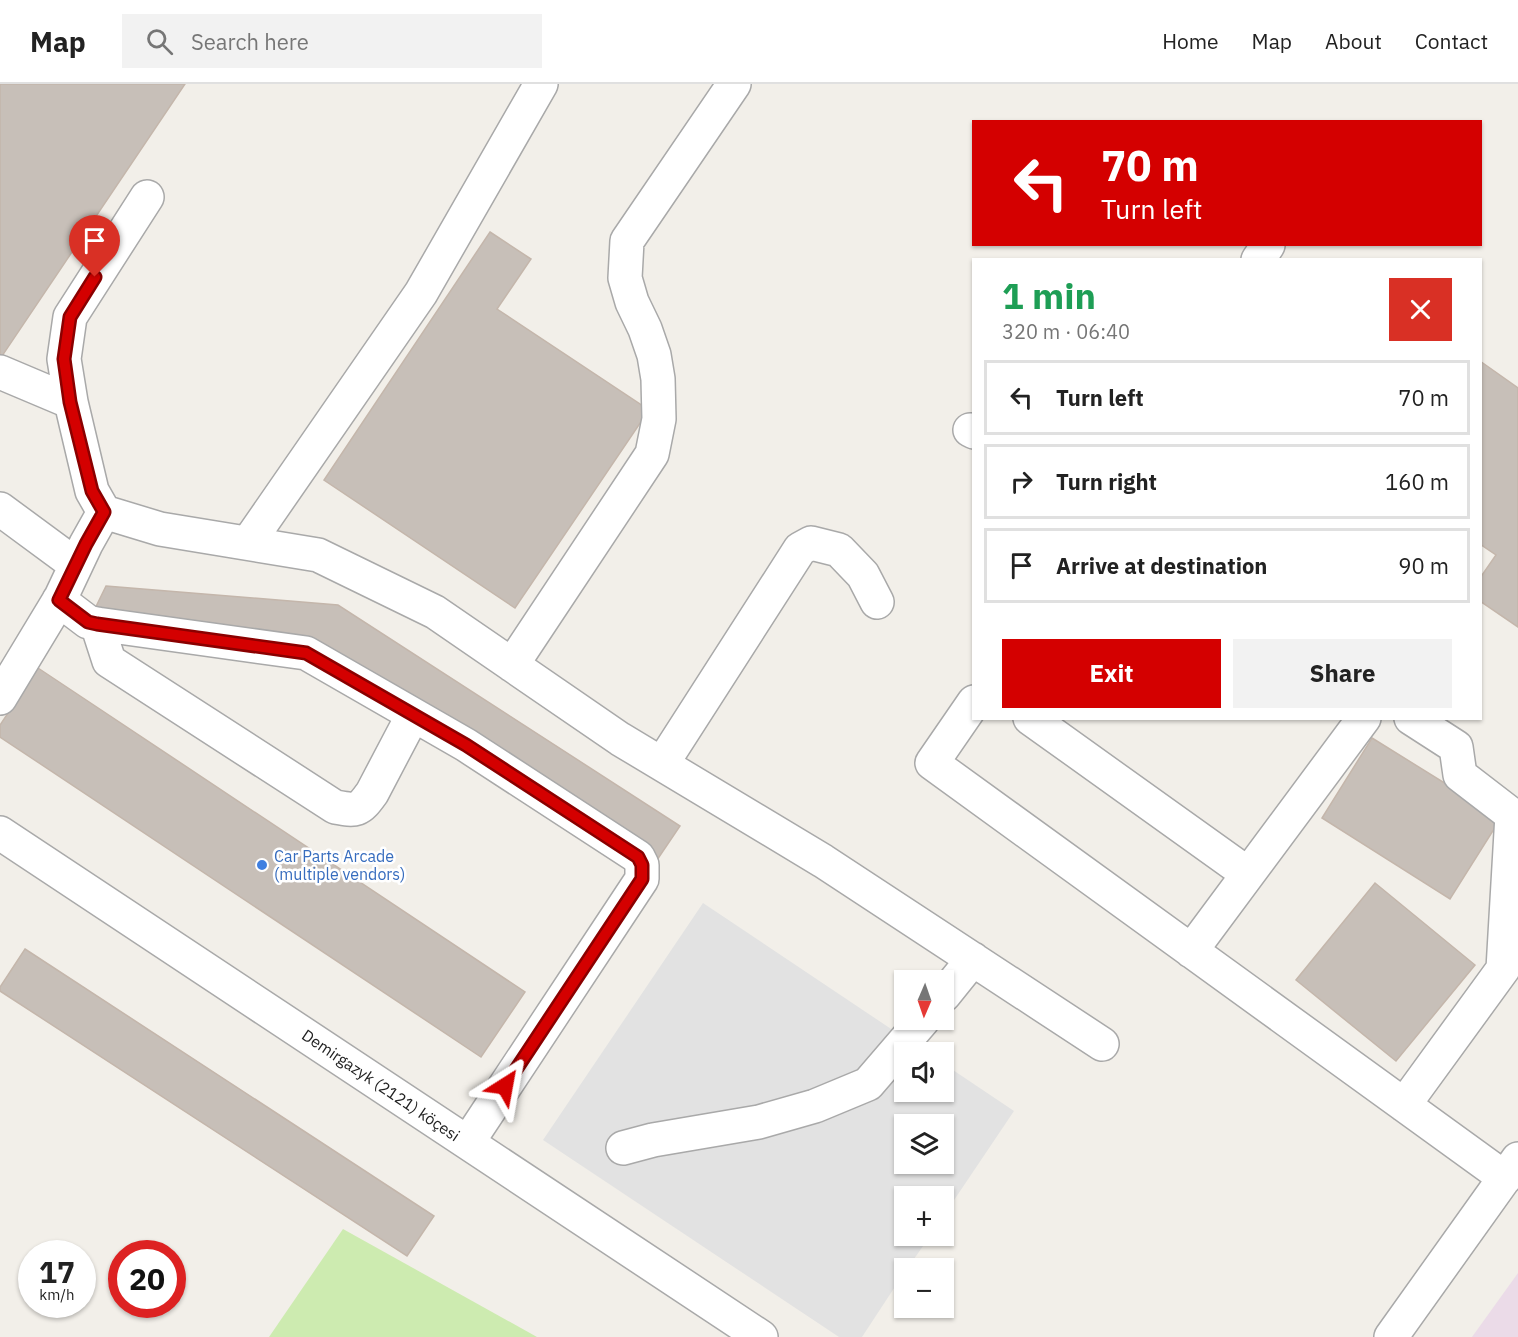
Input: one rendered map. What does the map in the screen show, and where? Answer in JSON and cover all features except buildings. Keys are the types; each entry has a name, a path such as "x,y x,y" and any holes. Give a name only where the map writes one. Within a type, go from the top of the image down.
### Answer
{"street":[{"path":"248,543 421,293 541,84"},
{"path":"512,665 652,454 659,419 658,379 654,355 632,302 625,278 627,241 734,84"},
{"path":"147,197 70,317 64,359 70,402 92,491 104,512 160,529 318,555 435,612 620,739 823,861 1102,1044"},
{"path":"0,372 70,402"},
{"path":"0,510 76,565"},
{"path":"0,699 59,600 104,512"},
{"path":"662,764 800,549 811,543 839,550 863,575 877,602"},
{"path":"59,600 88,622 97,624 306,653 466,745 638,857 642,865 642,879 468,1142"},
{"path":"97,624 109,661 335,807 352,810 364,805 414,715"},
{"path":"972,705 932,763 1404,1105 1511,1169 1391,1337"},
{"path":"1033,720 1248,874"},
{"path":"1191,951 1363,720"},
{"path":"1404,1105 1503,969 1512,815 1460,775 1456,747 1413,720"},
{"name":"Demirgazyk (2121) köçesi","path":"0,833 761,1337"},
{"path":"954,983 973,959"},
{"path":"623,1148 653,1140 759,1122 815,1106 868,1084 914,1030"}],"shaded area":[{"path":"703,903 911,1042 894,1042 894,1102 954,1102 954,1071 1014,1111 954,1200 954,1186 894,1186 894,1246 923,1246 915,1258 894,1258 894,1288 862,1337 839,1337 543,1140"},
{"path":"1518,1273 1518,1337 1472,1337"}],"green space":[{"path":"343,1229 537,1337 269,1337"}],"place":[{"name":"Car Parts Arcade (multiple vendors)","path":"262,865"}],"route":[{"path":"95,277 70,317 64,359 70,402 92,491 104,512 59,600 88,622 97,624 306,653 466,745 638,857 642,865 642,879 505,1086"}]}
